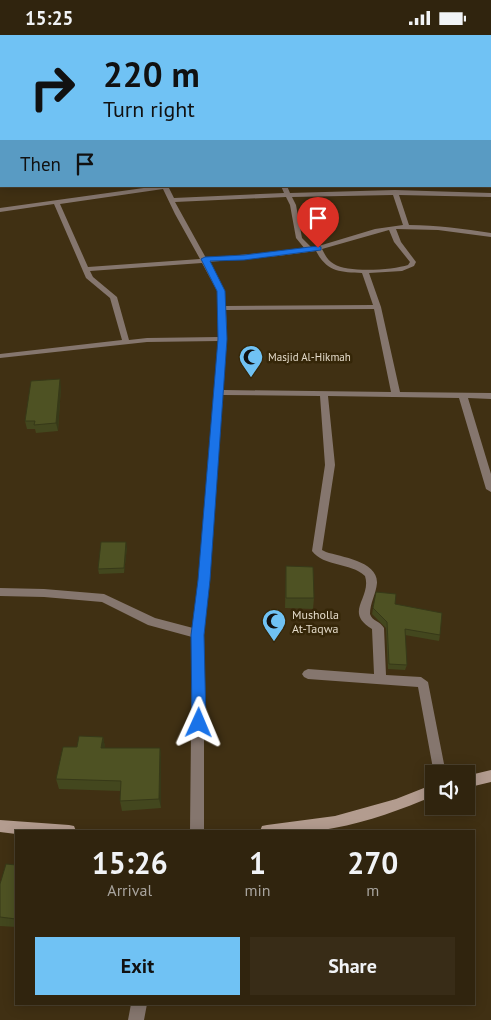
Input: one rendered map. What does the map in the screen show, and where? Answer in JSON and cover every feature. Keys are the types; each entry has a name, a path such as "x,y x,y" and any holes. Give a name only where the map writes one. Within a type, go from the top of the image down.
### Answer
{"street":[{"path":"0,210 166,187 221,291 223,339 198,635 197,830"},
{"path":"284,187 293,205 299,238 314,249 324,262 332,267 365,271 402,269 411,266 413,262 405,249 396,243 392,228"},
{"path":"172,200 287,194 332,189 394,192 453,189 491,195"},
{"path":"394,192 407,227"},
{"path":"56,202 90,279 113,297 126,342"},
{"path":"86,269 205,259 244,258 314,249 347,237 392,228 407,227 491,235"},
{"path":"365,271 377,307 396,395"},
{"path":"221,308 377,307"},
{"path":"0,356 126,342 223,339"},
{"path":"219,393 491,396"},
{"path":"324,395 330,465 317,551 322,555 360,567 368,573 371,579 364,615 368,621 378,628 380,678"},
{"path":"463,397 491,489"},
{"path":"0,592 44,593 104,598 152,622 198,635"},
{"path":"308,674 416,681 424,685 438,765"},
{"path":"475,779 491,776"},
{"path":"274,830 334,822 396,805 425,794"},
{"path":"0,826 55,830"},
{"path":"136,1020 139,1005"}],"building":[{"path":"60,379 56,423 34,425 35,421 25,421 31,381"},
{"path":"101,542 126,542 124,568 98,569"},
{"path":"286,566 313,567 314,598 286,598"},
{"path":"376,592 396,594 395,604 442,613 440,635 405,629 407,665 389,664 387,622 373,608"},
{"path":"79,736 103,737 101,748 160,748 159,799 120,801 121,781 56,779 63,747 77,747"},
{"path":"6,864 15,865 15,919 0,917 0,884"}],"place":[{"name":"Masjid Al-Hikmah","path":"251,378"},
{"name":"Musholla At-Taqwa","path":"274,642"}],"route":[{"path":"199,723 198,635 223,339 221,291 205,259 244,258 318,248"}]}
